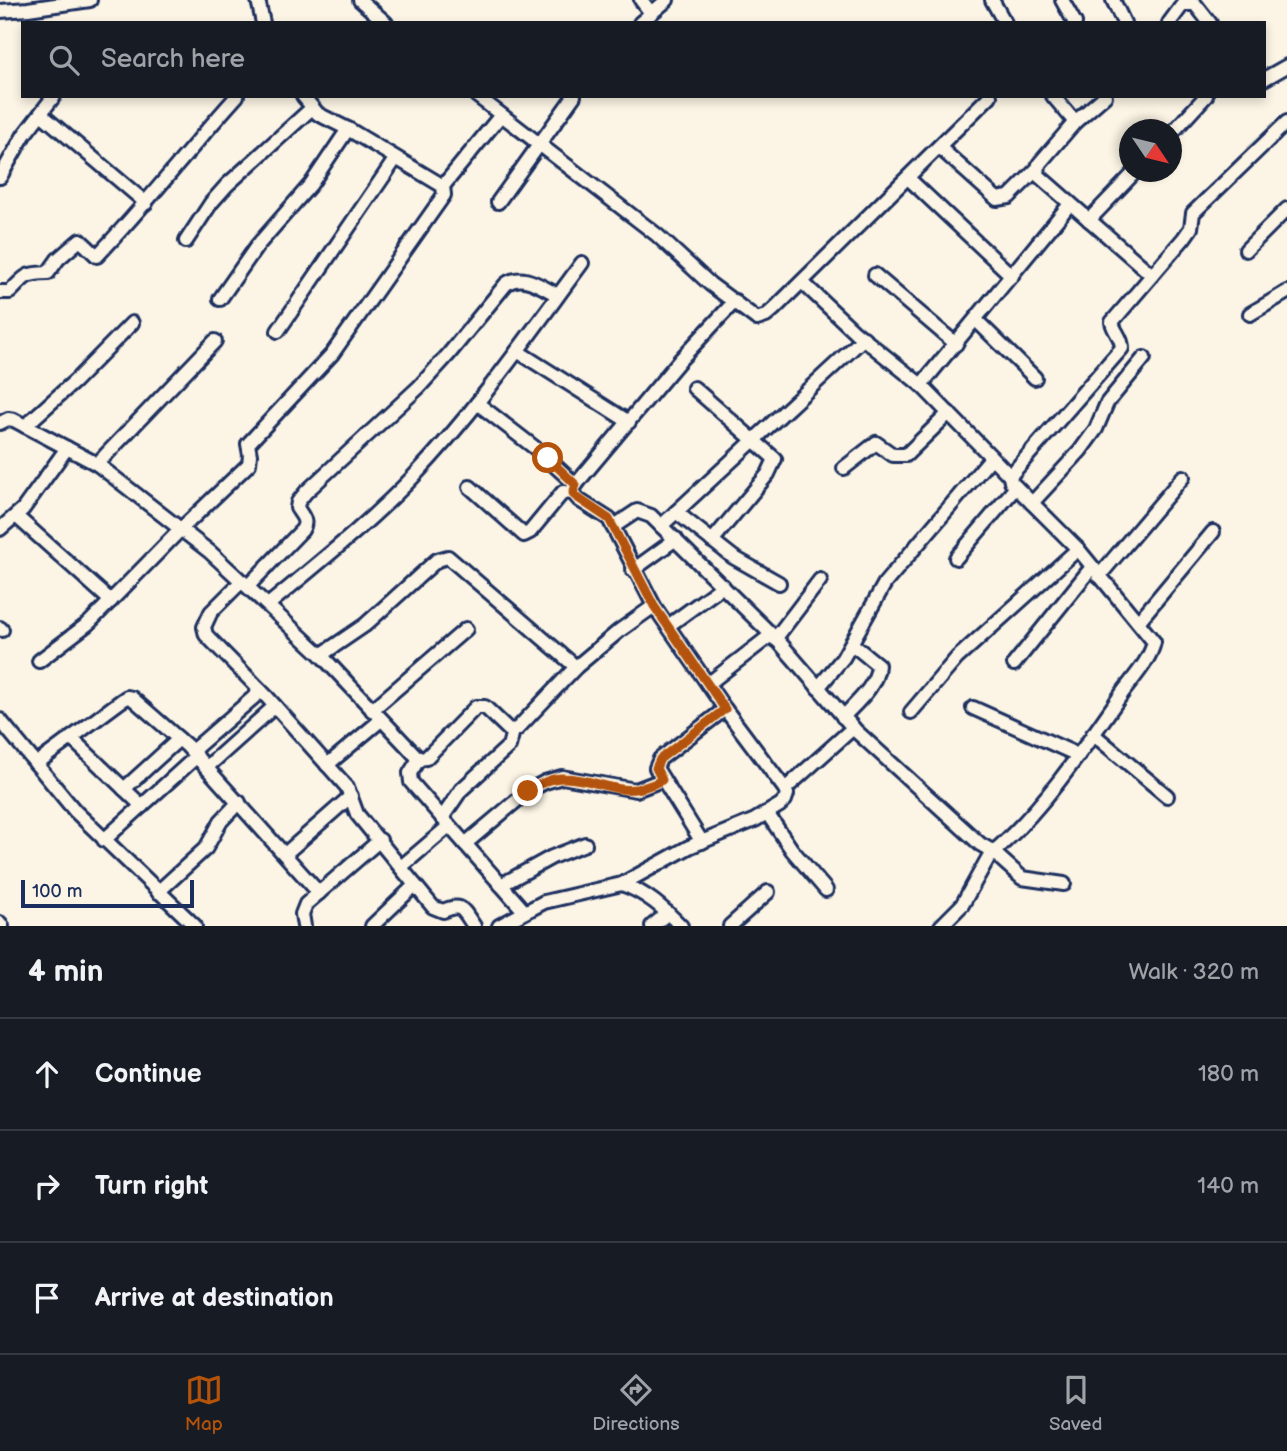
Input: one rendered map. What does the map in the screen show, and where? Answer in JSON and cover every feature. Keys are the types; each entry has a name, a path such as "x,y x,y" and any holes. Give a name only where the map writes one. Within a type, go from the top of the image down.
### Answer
{"street":[{"path":"0,11 90,0"},
{"path":"258,0 263,21"},
{"path":"360,0 384,21"},
{"path":"641,0 651,13"},
{"path":"642,21 667,0"},
{"path":"992,0 1004,21"},
{"path":"1062,0 1074,21"},
{"path":"1113,0 1123,21"},
{"path":"1170,21 1183,4 1194,2 1208,21"},
{"path":"28,9 34,21"},
{"path":"1266,78 1287,66"},
{"path":"0,177 24,135 53,98"},
{"path":"304,98 324,118 348,129 443,186"},
{"path":"480,98 657,235 710,284 757,318 766,316 775,309 988,98"},
{"path":"498,202 573,98"},
{"path":"1055,98 1075,122"},
{"path":"939,147 997,199 1009,197 1037,169 1075,122 1103,98"},
{"path":"1182,121 1204,98"},
{"path":"0,292 10,292 28,275 36,272 48,273 58,259 80,240 97,256 234,100"},
{"path":"186,241 211,203 227,185 312,108"},
{"path":"41,114 146,203"},
{"path":"39,661 89,623 249,464 248,444 332,354 444,195 443,186 501,115"},
{"path":"956,558 1013,482 1118,353 1122,341 1112,322 1191,228 1193,213 1199,204 1287,122"},
{"path":"220,299 257,246 311,184 348,129"},
{"path":"278,331 396,158"},
{"path":"1037,169 1044,181 1152,275"},
{"path":"908,178 1012,276"},
{"path":"1089,220 1125,182"},
{"path":"921,385 1070,204"},
{"path":"1246,250 1287,209"},
{"path":"268,605 317,565 411,479 477,403 582,263"},
{"path":"875,275 956,344"},
{"path":"474,926 459,907 438,911 357,814 347,787 214,643 204,628 211,612 245,584 305,526 297,508 306,492 419,387 506,284 521,278 558,295"},
{"path":"802,282 921,385 949,413 1078,549 1154,642 1152,649 1078,755 1004,843 992,851 962,905 941,926"},
{"path":"1250,314 1287,292"},
{"path":"470,487 524,535 530,532 563,492 574,489 680,360 735,301"},
{"path":"976,320 1035,378"},
{"path":"25,426 75,381 132,323"},
{"path":"661,526 864,338"},
{"path":"97,464 215,341"},
{"path":"517,351 629,422"},
{"path":"1032,503 1080,451 1096,429 1107,403 1144,358"},
{"path":"694,388 775,459 775,463 712,541"},
{"path":"477,403 538,451 574,489 579,499 609,519 654,606 788,794 785,800 766,813 702,842 622,884 563,897 524,911 499,926"},
{"path":"844,468 876,443 898,457 906,455 949,413"},
{"path":"0,423 8,419 25,426 97,464 210,552 321,655 419,759"},
{"path":"0,529 16,516 67,448"},
{"path":"818,688 839,665 885,583 991,458"},
{"path":"1014,664 1183,477"},
{"path":"613,527 637,511 651,516 773,637 853,728 980,844 992,851 1022,878 1064,884"},
{"path":"676,512 733,557 779,583"},
{"path":"16,516 111,601"},
{"path":"1138,622 1213,531"},
{"path":"634,570 676,540"},
{"path":"911,712 957,658 1078,549"},
{"path":"321,655 365,625 437,560 448,557 576,667"},
{"path":"708,684 773,637 820,580"},
{"path":"668,626 723,586"},
{"path":"401,867 445,822 461,790 509,746 513,731 522,725 576,667 654,606"},
{"path":"372,710 466,629"},
{"path":"843,717 870,688 878,670 874,660 852,644"},
{"path":"104,840 261,691"},
{"path":"36,764 127,697 136,701 208,767 319,893"},
{"path":"208,767 275,706"},
{"path":"513,731 504,727 485,707 476,707 426,758 419,759 410,773 411,782 524,911"},
{"path":"973,708 1078,755"},
{"path":"702,842 656,768 660,759 725,709"},
{"path":"0,720 75,811 195,926"},
{"path":"327,765 381,720"},
{"path":"785,789 853,728"},
{"path":"1093,734 1167,796"},
{"path":"71,738 142,806"},
{"path":"124,789 179,739"},
{"path":"465,844 528,791 545,782 562,777 636,790 662,780"},
{"path":"285,854 351,796"},
{"path":"158,892 206,848 221,821 239,802"},
{"path":"766,813 792,850 827,890"},
{"path":"304,926 303,909 380,840"},
{"path":"501,885 552,857 585,844"},
{"path":"622,884 653,899 681,926"},
{"path":"372,926 415,885"},
{"path":"730,926 768,892"},
{"path":"652,926 668,913"}],"route":[{"path":"528,791 562,777 622,789 636,790 650,786 662,780 656,768 660,759 725,709 654,606 609,519 575,496 573,489 576,485 548,458"}]}
